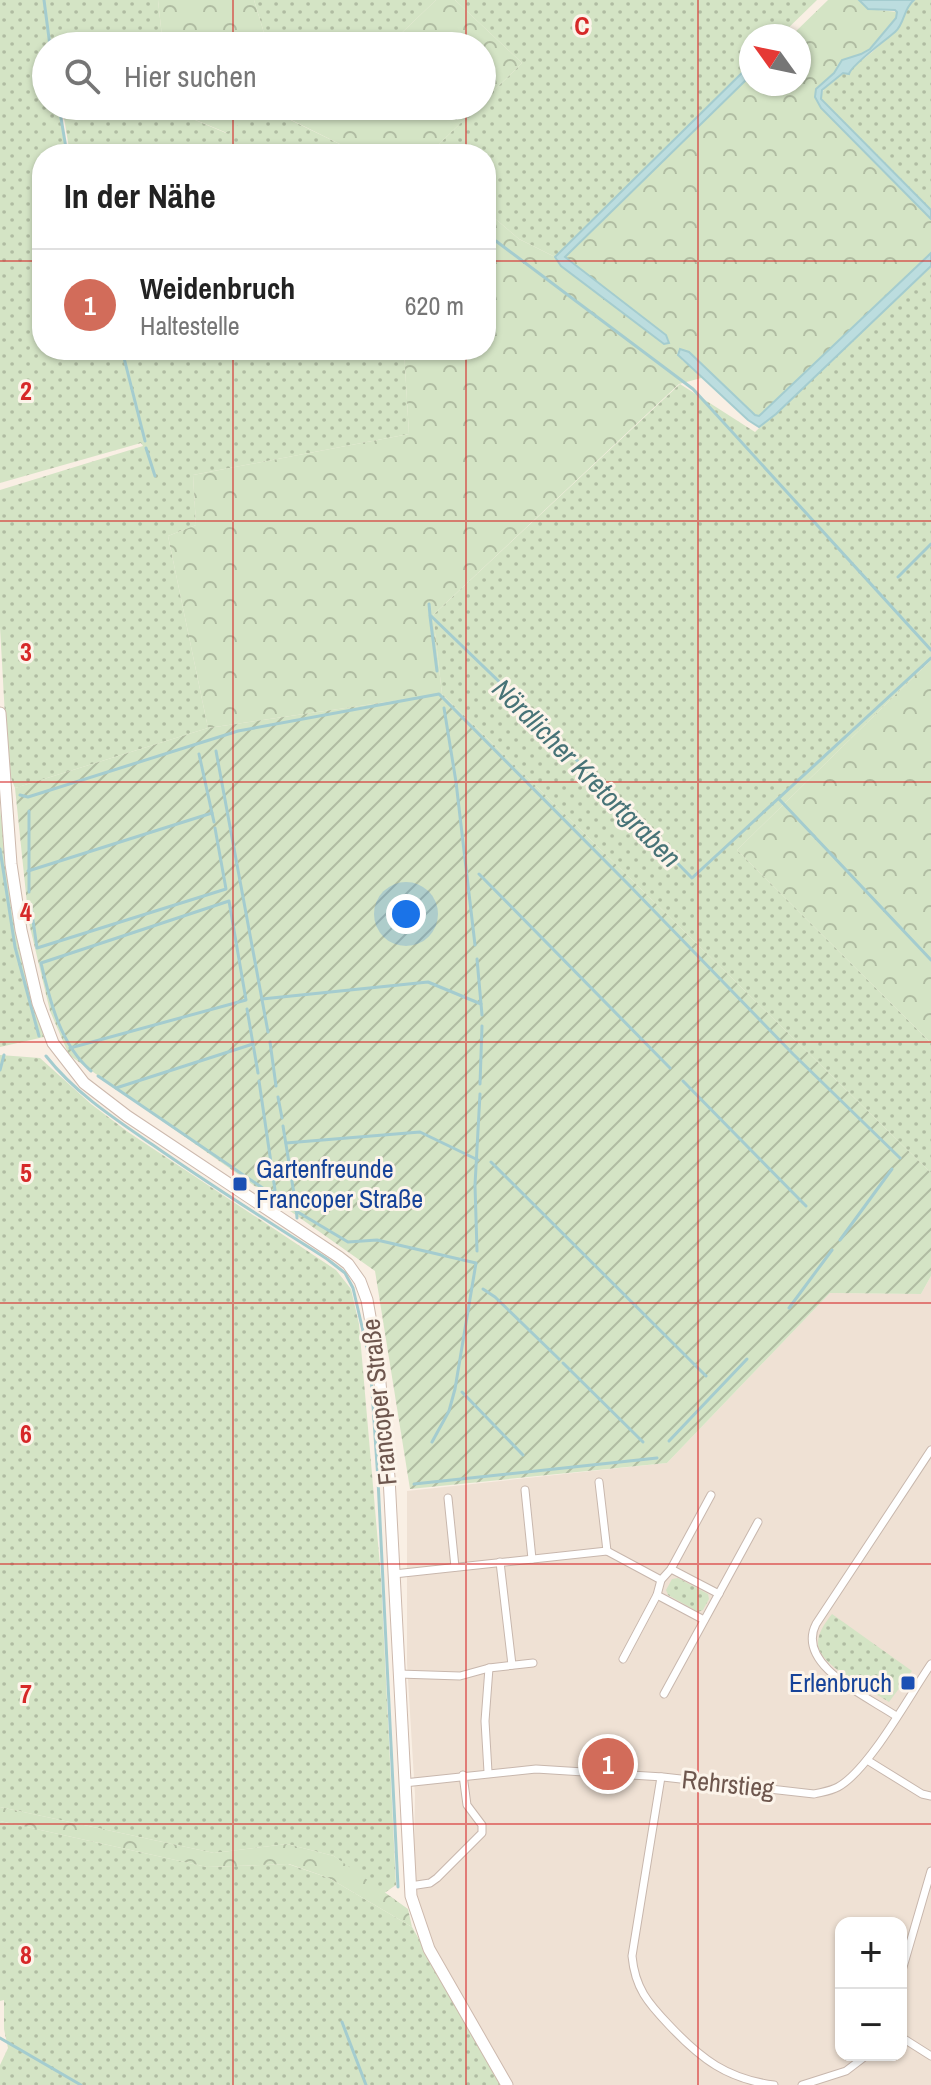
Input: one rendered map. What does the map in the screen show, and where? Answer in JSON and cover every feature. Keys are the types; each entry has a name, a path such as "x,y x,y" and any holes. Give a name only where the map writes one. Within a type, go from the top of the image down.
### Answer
{"main road":[{"name":"Francoper Straße","path":"0,713 10,850 21,930 38,1003 53,1043 73,1072 108,1102 339,1257 360,1281 367,1300 378,1362 387,1448 410,1886 415,1913 429,1949 507,2085"}],"street":[{"path":"896,1716 821,1665 811,1647 811,1636 931,1450"},
{"path":"599,1482 607,1551"},
{"path":"525,1490 532,1559"},
{"path":"623,1659 657,1595 661,1580 671,1569 711,1495"},
{"path":"448,1498 455,1567"},
{"path":"664,1694 758,1522"},
{"path":"394,1574 607,1551 661,1580"},
{"path":"500,1562 512,1665"},
{"path":"671,1569 719,1594"},
{"path":"657,1595 704,1620"},
{"path":"399,1674 460,1676 489,1668 533,1663"},
{"name":"Rehrstieg","path":"404,1783 536,1769 661,1777 814,1794 835,1789 852,1778 931,1664"},
{"path":"488,1772 485,1721 489,1668"},
{"path":"867,1760 931,1796"},
{"path":"410,1886 430,1883 437,1878 482,1833 482,1825 467,1805 463,1775"},
{"path":"661,1777 632,1956 634,1975 647,2002 696,2054 751,2082 774,2085"},
{"path":"907,1953 931,1871"},
{"path":"907,2041 931,2056"},
{"path":"802,2085 846,2071 859,2061"}],"shaded area":[{"path":"931,1276 931,2085 502,2085 450,1985 413,1902 415,1795 407,1663 407,1491 667,1463 830,1293 921,1294"}],"green space":[{"path":"0,0 158,0 161,32 49,32 47,24 48,32 32,32 32,120 61,120 65,144 32,144 32,360 405,360 409,434 193,475 196,525 168,536 208,728 15,788 8,770 0,627 0,490 143,446 141,443 0,483"},
{"path":"158,0 254,0 264,32 161,32"},
{"path":"254,0 436,0 403,32 264,32"},
{"path":"436,0 455,0 489,32 403,32"},
{"path":"455,0 817,0 792,24 739,24 739,76 555,257 519,239 496,219 496,144 439,144 464,120 496,120 496,88 522,63 496,39 496,32 489,32"},
{"path":"828,0 859,0 868,9 898,12 893,23 870,49 842,60 815,93 821,108 931,219 931,253 759,416 689,352 680,349 682,360 705,377 679,384 433,615 442,694 208,728 168,536 196,525 193,475 409,434 405,360 496,360 496,219 519,239 555,257 561,266 664,344 669,341 666,335 565,257 739,87 739,96 811,96 811,24 803,24"},
{"path":"914,0 931,0 931,210 821,99 832,80 869,54 896,29"},
{"path":"496,39 522,63 496,88"},
{"path":"64,120 195,120 226,133 243,120 291,120 340,144 68,144"},
{"path":"196,120 244,120 227,133"},
{"path":"291,120 464,120 439,144 340,144"},
{"path":"931,267 931,660 737,850 931,1043 931,1173 442,694 433,615 680,384 755,432"},
{"path":"931,660 931,1043 737,850"},
{"path":"442,694 931,1173 931,1276 921,1294 830,1293 667,1463 410,1489 375,1271 69,1055 50,1011 29,923 15,788 208,728"},
{"path":"0,808 12,914 44,1037 0,1047"},
{"path":"0,1055 40,1058 128,1132 336,1270 351,1289 359,1324 381,1578 396,1885 383,1894 334,1856 287,1844 214,1853 0,1807"},
{"path":"678,1578 708,1594 709,1599 703,1610 698,1612 668,1595 666,1590 672,1579"},
{"path":"832,1614 912,1671 889,1702 839,1671 823,1656 818,1639"},
{"path":"0,1807 214,1853 287,1844 334,1856 408,1909 412,1927 329,1878 289,1864 207,1867 0,1821"},
{"path":"0,1821 207,1867 288,1864 329,1878 412,1927 503,2085 0,2085 0,2065 8,2048 4,2029 4,2000 0,2001"}],"water":[{"path":"859,0 914,0 895,32 849,74 843,73 822,90 821,99 931,210 931,219 821,108 815,97 816,89 834,73 842,60 870,49 896,18 895,10 868,9"},
{"path":"739,76 739,87 565,257 666,335 669,343 664,344 561,266 555,257"},
{"path":"931,253 931,266 759,427 678,355 680,349 689,352 759,416"}],"waterway":[{"path":"44,0 48,32"},
{"path":"61,120 65,144"},
{"name":"Nördlicher Kretortgraben","path":"496,241 693,389 931,650"},
{"path":"125,360 145,441"},
{"path":"146,448 155,476"},
{"path":"898,577 931,544"},
{"name":"Nördlicher Kretortgraben","path":"429,604 430,615 692,878 931,658"},
{"path":"430,616 437,671"},
{"path":"20,795 28,797 238,731 439,694 793,1054 900,1158"},
{"path":"444,708 475,945"},
{"path":"216,751 268,1032"},
{"path":"199,754 214,822"},
{"path":"779,799 931,960"},
{"path":"29,811 29,892"},
{"path":"28,871 212,813"},
{"path":"31,907 37,948 226,889 215,828"},
{"path":"0,849 15,947 39,1036"},
{"path":"479,874 670,1068"},
{"path":"70,1048 246,1000 229,901 41,963 64,1035 71,1048 91,1071"},
{"path":"477,959 482,1015"},
{"path":"262,999 428,982 481,1004"},
{"path":"247,1009 258,1073"},
{"path":"480,1084 482,1026"},
{"path":"270,1042 276,1086"},
{"path":"116,1088 253,1044"},
{"path":"0,1070 4,1055"},
{"path":"46,1056 96,1105 327,1259 345,1273 353,1288 370,1361 398,1887"},
{"path":"98,1076 270,1193 275,1190 259,1081"},
{"path":"683,1081 806,1206"},
{"path":"477,1251 475,1185 480,1094"},
{"path":"278,1097 282,1118"},
{"path":"283,1126 295,1200"},
{"path":"286,1143 420,1132 478,1160"},
{"path":"491,1162 706,1376"},
{"path":"840,1240 892,1169"},
{"path":"296,1205 297,1218"},
{"path":"296,1211 348,1242 377,1240 476,1263 455,1389 449,1411 432,1442"},
{"path":"789,1308 832,1250"},
{"path":"483,1289 559,1359"},
{"path":"669,1441 747,1359"},
{"path":"563,1363 643,1442"},
{"path":"462,1392 523,1455"},
{"path":"414,1484 657,1458"},
{"path":"342,2022 366,2085"},
{"path":"0,2038 81,2085"}],"place":[{"name":"Gartenfreunde Francoper Straße","path":"240,1184"},
{"name":"Erlenbruch","path":"908,1683"},
{"name":"Weidenbruch","path":"608,1764"}]}
